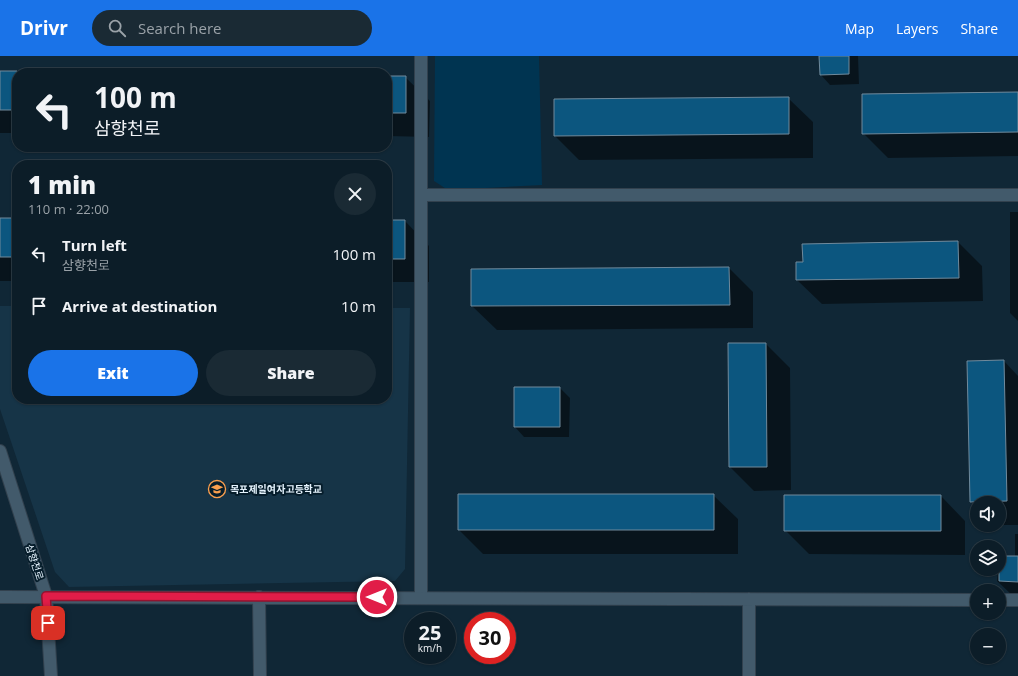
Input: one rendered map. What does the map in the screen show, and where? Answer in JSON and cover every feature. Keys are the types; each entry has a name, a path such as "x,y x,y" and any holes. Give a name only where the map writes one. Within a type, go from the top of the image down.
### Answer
{"street":[{"path":"421,56 421,598"},
{"path":"421,195 1018,195"},
{"name":"삼향천로","path":"0,451 46,596 51,676"},
{"path":"0,597 970,600"},
{"path":"259,597 260,676"},
{"path":"749,599 749,676"},
{"path":"1006,600 1018,600"}],"shaded area":[{"path":"435,56 539,56 542,185 448,190 434,181"},
{"name":"목포제일여자고등학교","path":"0,306 12,306 12,404 392,404 392,308 410,308 405,569 395,581 69,587 55,572 0,409"}],"building":[{"path":"819,56 849,56 849,74 820,75"},
{"path":"0,71 12,71 12,110 0,110"},
{"path":"392,76 406,76 406,113 392,113"},
{"path":"1018,92 1018,132 862,134 862,94"},
{"path":"789,97 789,134 554,136 554,99"},
{"path":"0,218 12,218 12,257 0,257"},
{"path":"392,220 405,220 405,259 392,259"},
{"path":"958,241 959,278 796,280 796,262 803,262 802,244"},
{"path":"729,267 730,305 471,306 471,269"},
{"path":"728,343 766,343 767,467 729,467"},
{"path":"1004,360 1007,501 1006,496 970,496 970,502 967,361"},
{"path":"514,387 560,387 560,427 514,427"},
{"path":"458,494 714,494 714,530 458,530"},
{"path":"784,495 941,495 941,531 784,531"},
{"path":"1006,556 1018,556 1018,582 999,581 999,576 1006,576"}],"place":[{"name":"목포제일여자고등학교","path":"217,489"}],"route":[{"path":"48,623 46,596 377,597"}]}
